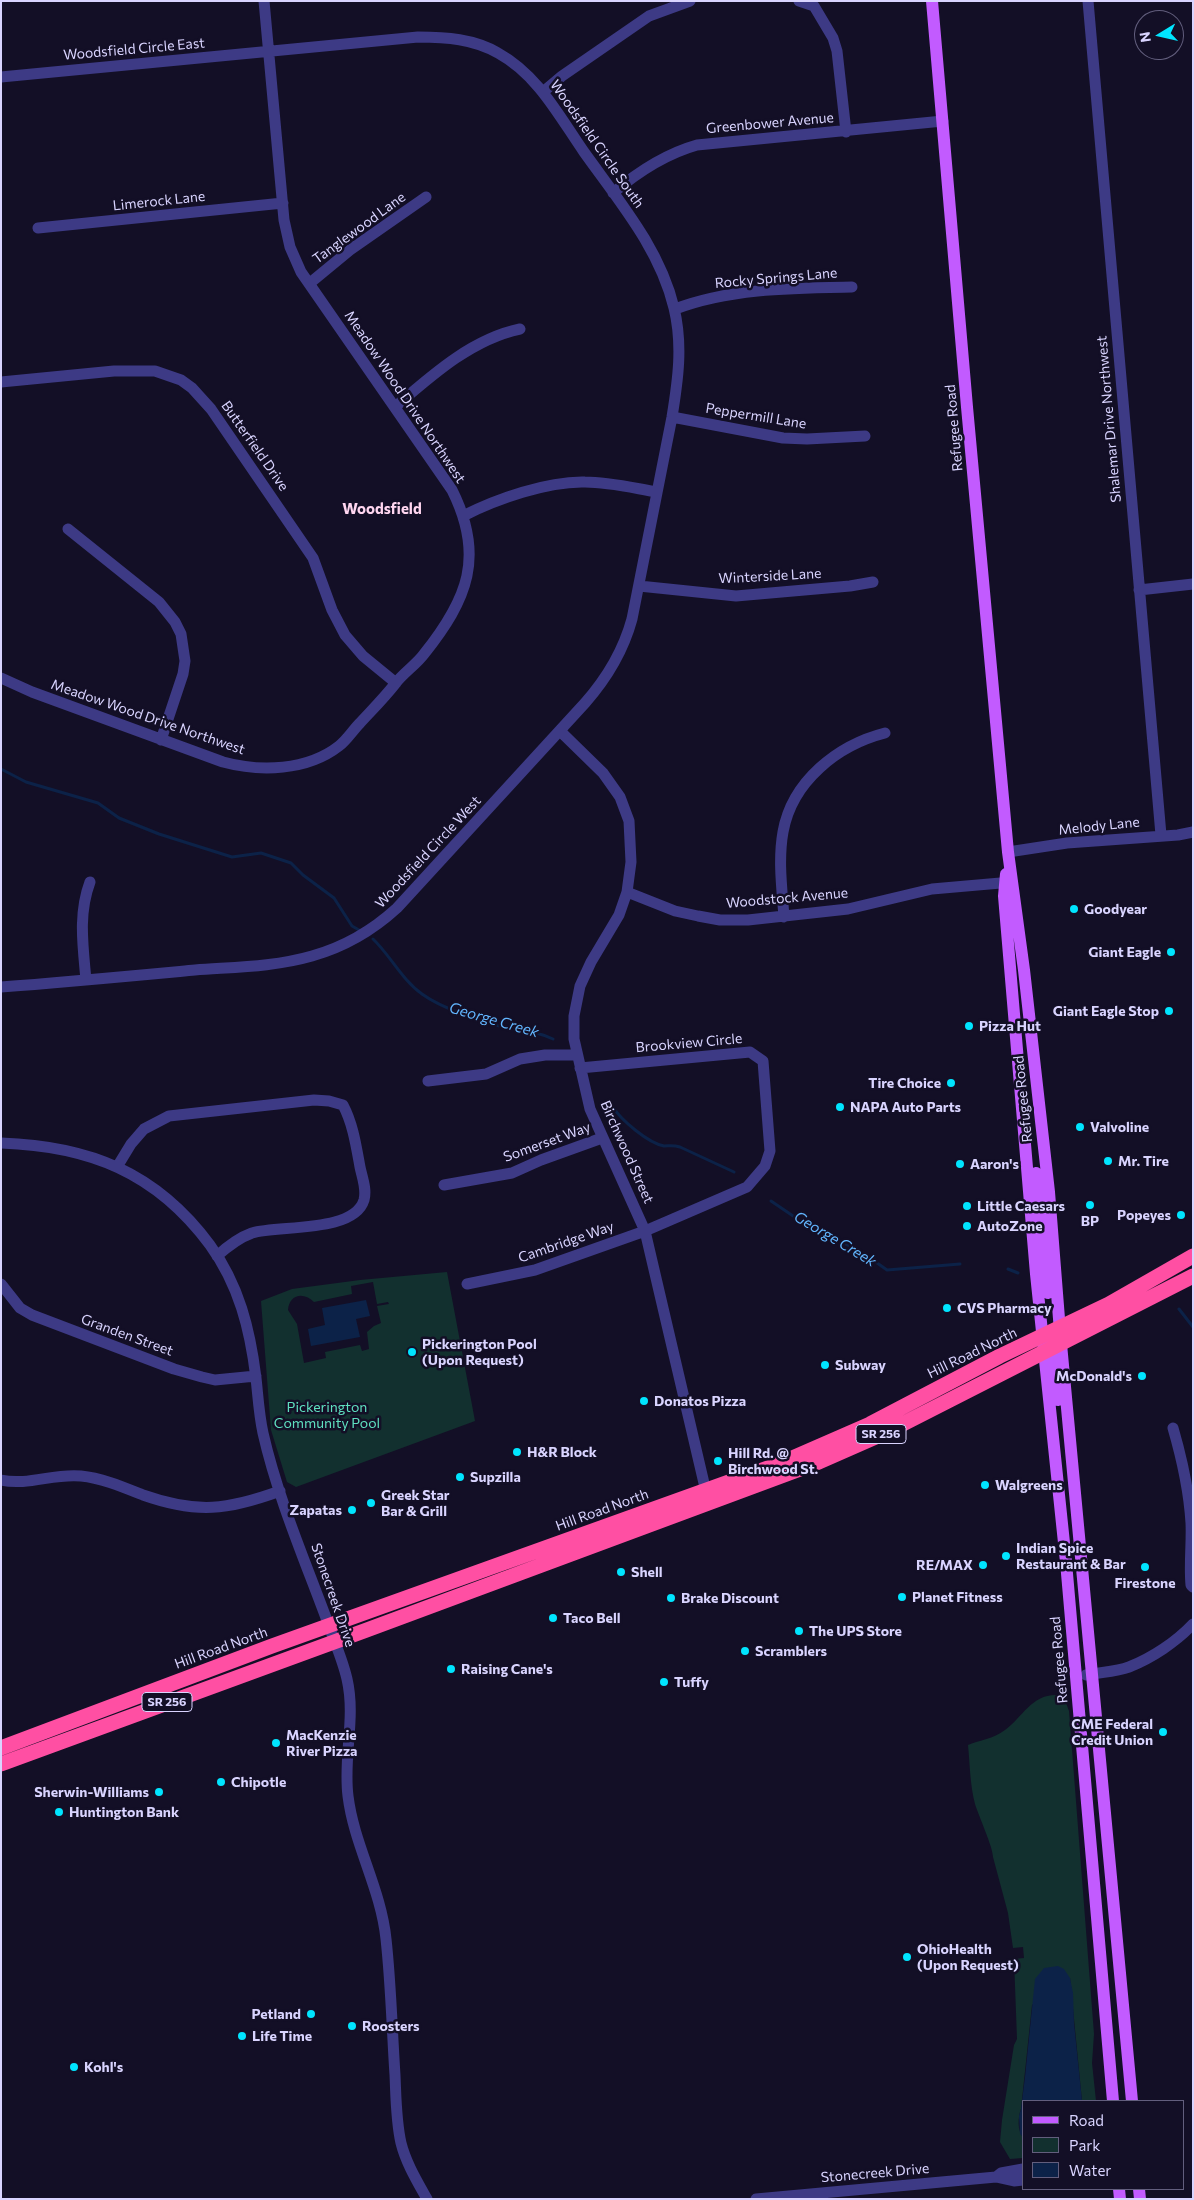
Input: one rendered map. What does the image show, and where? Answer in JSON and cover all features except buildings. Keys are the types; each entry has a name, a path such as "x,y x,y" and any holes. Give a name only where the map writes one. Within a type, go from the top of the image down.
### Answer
{"highway":[{"name":"Hill Road North","path":"1,1764 818,1462 885,1433 1052,1340 1109,1304 1193,1256"},
{"name":"Hill Road North","path":"1,1748 329,1627 707,1493 827,1444 1193,1276"}],"main road":[{"name":"Refugee Road","path":"932,1 1008,852 1009,882 1024,970 1049,1192 1052,1340 1065,1555 1113,2100"},
{"name":"Refugee Road","path":"1009,882 1004,896 1025,1140 1034,1148 1063,1470 1069,1502 1078,1514 1090,1674 1132,2100"}],"street":[{"name":"Meadow Wood Drive Northwest","path":"1,678 32,692 161,740 236,765 278,769 330,752 341,745 388,694 396,682 423,655 456,610 467,576 469,556 468,535 463,516 447,482 301,272 290,246 283,203 264,1"},
{"path":"543,92 562,76 649,16 690,1"},
{"path":"799,1 814,6 833,38 839,64 846,132"},
{"name":"Shalemar Drive Northwest","path":"1088,1 1161,835"},
{"name":"Woodsfield Circle South","path":"269,52 418,37 460,39 487,47 499,53 522,70 543,92 652,251 664,276 675,309 680,349 677,386 657,492"},
{"name":"Woodsfield Circle East","path":"1,77 269,52"},
{"name":"Greenbower Avenue","path":"613,193 652,163 697,145 846,132 943,121"},
{"name":"Tanglewood Lane","path":"310,283 350,250 426,197"},
{"name":"Limerock Lane","path":"38,228 283,203"},
{"name":"Rocky Springs Lane","path":"675,309 702,300 729,295 811,288 852,287"},
{"path":"395,406 422,384 481,342 506,332 520,329"},
{"name":"Butterfield Drive","path":"1,382 142,370 169,374 192,388 211,408 313,558 332,610 345,635 362,656 396,682"},
{"name":"Peppermill Lane","path":"672,417 783,438 807,439 865,436"},
{"path":"463,516 505,498 571,482 613,484 657,492"},
{"name":"Woodsfield Circle West","path":"1,987 286,961 313,956 352,940 376,926 397,908 601,685 614,664 628,633 657,492"},
{"path":"68,529 159,602 175,622 181,634 185,662 183,674 161,740"},
{"name":"Winterside Lane","path":"639,586 736,596 850,586 873,582"},
{"path":"1139,590 1193,584"},
{"name":"Birchwood Street","path":"560,732 603,773 613,786 628,821 632,846 627,892 619,915 580,986 574,1027 577,1055 590,1109 645,1231 707,1493"},
{"path":"784,917 781,873 782,841 785,823 799,794 812,776 841,751 862,740 886,733"},
{"name":"Melody Lane","path":"1008,852 1067,843 1193,832"},
{"path":"86,980 82,917 84,899 90,882"},
{"name":"Woodstock Avenue","path":"627,892 674,911 720,920 748,920 848,909 932,889 1009,882"},
{"name":"Brookview Circle","path":"580,1068 750,1052 763,1061 770,1151 765,1166 747,1187 645,1231"},
{"path":"428,1081 486,1074 520,1059 545,1055 577,1055"},
{"path":"117,1167 131,1144 144,1129 169,1116 314,1100 329,1101 343,1105 349,1116 364,1185 364,1201 358,1210 348,1219 253,1233 228,1245 217,1256"},
{"name":"Somerset Way","path":"444,1185 512,1173 541,1160 602,1138"},
{"name":"Stonecreek Drive","path":"1,1143 57,1147 90,1156 117,1167 158,1192 180,1210 217,1256 230,1278 241,1304 249,1330 263,1432 280,1491 347,1679 351,1717 345,1764 352,1823 376,1888 386,1936 397,2112 402,2144 412,2172 427,2199"},
{"name":"Cambridge Way","path":"467,1284 535,1270 645,1231"},
{"name":"Granden Street","path":"1,1284 20,1308 32,1315 174,1369 215,1380 256,1376"},
{"path":"1173,1428 1184,1467 1191,1524 1189,1561 1191,1585 1193,1587"},
{"path":"1,1480 22,1482 65,1476 93,1477 159,1500 200,1508 222,1508 242,1504 280,1491"},
{"path":"1090,1674 1128,1667 1166,1647 1182,1636 1193,1624"},
{"name":"Stonecreek Drive","path":"996,2177 1000,2173 1022,2170"},
{"name":"Stonecreek Drive","path":"756,2199 996,2177 1014,2181 1022,2180"}],"green space":[{"name":"Pickerington Community Pool","path":"447,1272 475,1421 296,1487 287,1482 271,1430 261,1301 292,1289 360,1280","holes":["373,1282 377,1304 388,1302 389,1304 377,1306 381,1323 367,1332 369,1349 362,1351 360,1345 325,1352 326,1358 304,1363 297,1324 288,1310 294,1298 305,1296 314,1302 352,1294 351,1286"]},
{"path":"1056,1695 1066,1703 1069,1711 1094,2034 1092,2063 1096,2100 1082,2100 1070,1978 1032,2005 1019,2120 1022,2135 1022,2158 1010,2159 1000,2142 1014,2045 1017,2039 1014,1959 1024,1958 1023,1947 1013,1948 1008,1913 992,1852 973,1797 968,1745 1000,1733 1034,1703 1047,1696"}],"water":[{"path":"366,1300 370,1316 356,1319 360,1337 311,1346 308,1329 325,1325 322,1308"},
{"path":"1058,1966 1064,1969 1070,1978 1073,1993 1082,2100 1022,2100 1035,1979 1044,1968"},
{"path":"1022,2101 1022,2136 1020,2134 1019,2116"}],"waterway":[{"path":"1,769 26,782 98,803 119,818 159,834 232,857 261,853 291,863 303,875 334,898 352,926 359,930"},
{"name":"George Creek","path":"373,939 408,982 430,999 451,1010 487,1023 536,1033 553,1039"},
{"name":"George Creek","path":"613,1107 628,1124 650,1140 664,1146 680,1147 734,1172"},
{"name":"George Creek","path":"771,1201 799,1220 863,1253 887,1270 960,1264"},
{"name":"George Creek","path":"1008,1269 1018,1273"},
{"name":"George Creek","path":"1179,1309 1193,1327"}],"place":[{"name":"Goodyear","path":"1074,909"},
{"name":"Giant Eagle","path":"1171,952"},
{"name":"Giant Eagle Stop","path":"1169,1011"},
{"name":"Pizza Hut","path":"969,1026"},
{"name":"Tire Choice","path":"951,1083"},
{"name":"NAPA Auto Parts","path":"840,1107"},
{"name":"Valvoline","path":"1080,1127"},
{"name":"Mr. Tire","path":"1108,1161"},
{"name":"Aaron's","path":"960,1164"},
{"name":"BP","path":"1090,1205"},
{"name":"Little Caesars","path":"967,1206"},
{"name":"Popeyes","path":"1181,1215"},
{"name":"AutoZone","path":"967,1226"},
{"name":"CVS Pharmacy","path":"947,1308"},
{"name":"Pickerington Pool (Upon Request)","path":"412,1352"},
{"name":"Subway","path":"825,1365"},
{"name":"McDonald's","path":"1142,1376"},
{"name":"Donatos Pizza","path":"644,1401"},
{"name":"H&R Block","path":"517,1452"},
{"name":"Hill Rd. @ Birchwood St.","path":"718,1461"},
{"name":"Supzilla","path":"460,1477"},
{"name":"Walgreens","path":"985,1485"},
{"name":"Greek Star Bar & Grill","path":"371,1503"},
{"name":"Zapatas","path":"352,1510"},
{"name":"Indian Spice Restaurant & Bar","path":"1006,1556"},
{"name":"RE/MAX","path":"983,1565"},
{"name":"Firestone","path":"1145,1567"},
{"name":"Shell","path":"621,1572"},
{"name":"Planet Fitness","path":"902,1597"},
{"name":"Brake Discount","path":"671,1598"},
{"name":"Taco Bell","path":"553,1618"},
{"name":"The UPS Store","path":"799,1631"},
{"name":"Scramblers","path":"745,1651"},
{"name":"Raising Cane's","path":"451,1669"},
{"name":"Tuffy","path":"664,1682"},
{"name":"CME Federal Credit Union","path":"1163,1732"},
{"name":"MacKenzie River Pizza","path":"276,1743"},
{"name":"Chipotle","path":"221,1782"},
{"name":"Sherwin-Williams","path":"159,1792"},
{"name":"Huntington Bank","path":"59,1812"},
{"name":"OhioHealth (Upon Request)","path":"907,1957"},
{"name":"Petland","path":"311,2014"},
{"name":"Roosters","path":"352,2026"},
{"name":"Life Time","path":"242,2036"},
{"name":"Kohl's","path":"74,2067"}],"district":[{"name":"Woodsfield","path":"382,509"}]}
